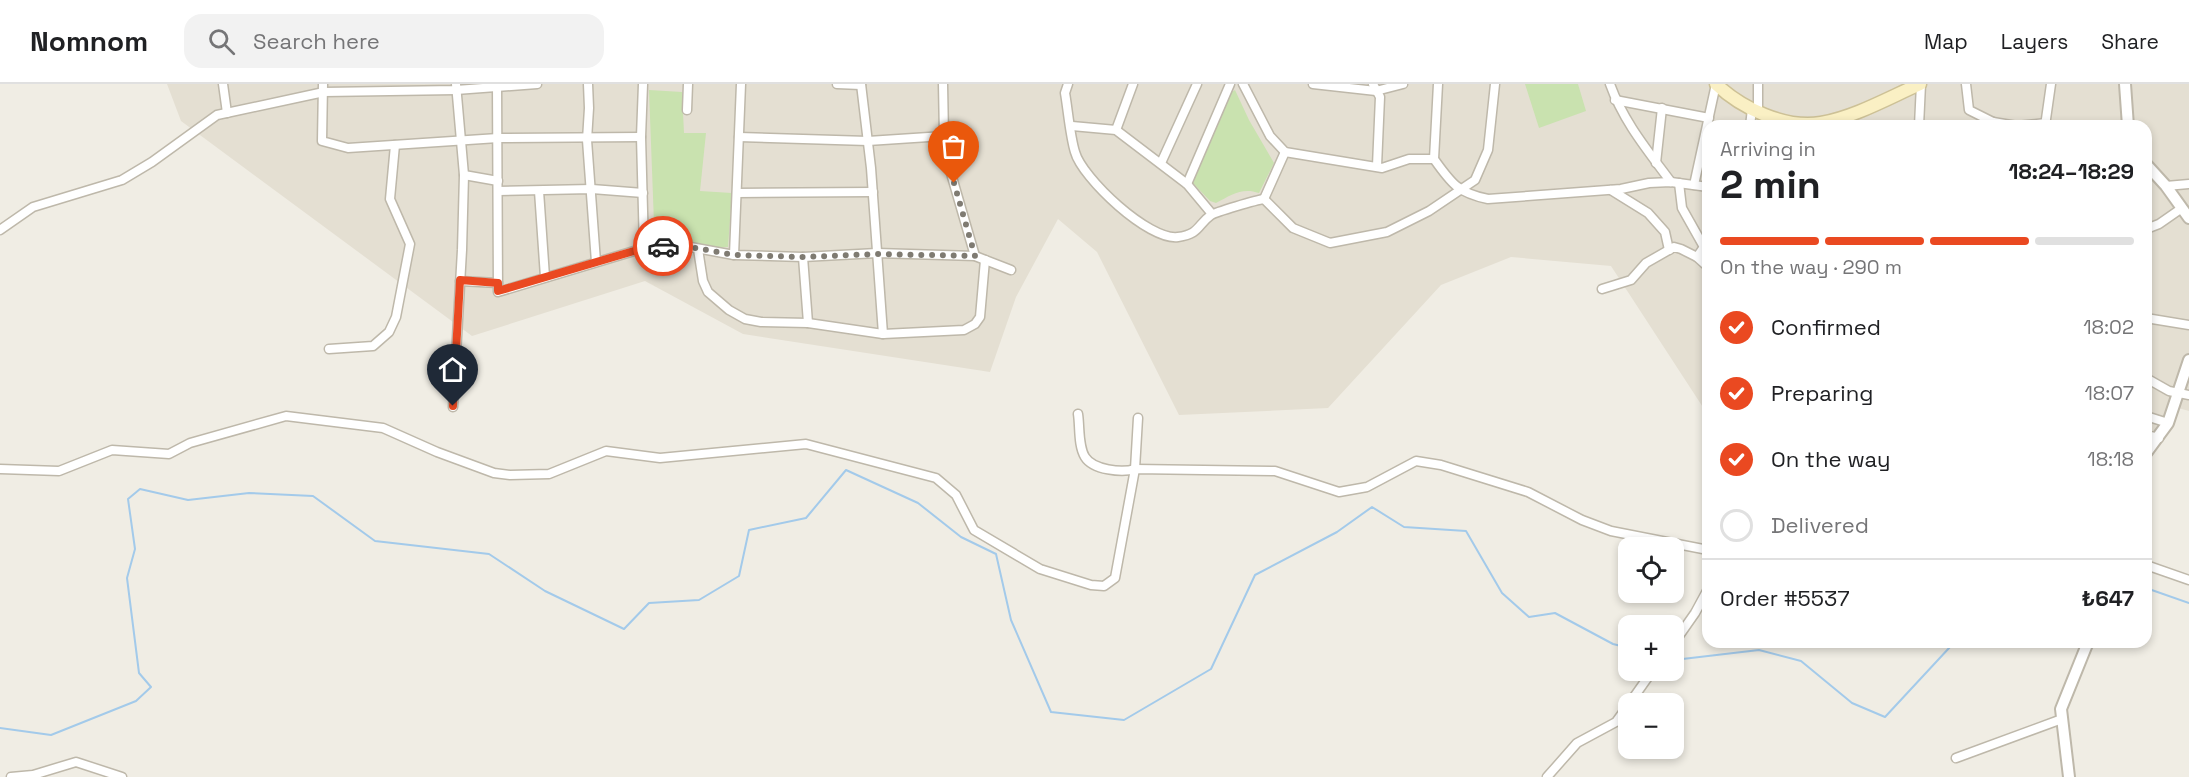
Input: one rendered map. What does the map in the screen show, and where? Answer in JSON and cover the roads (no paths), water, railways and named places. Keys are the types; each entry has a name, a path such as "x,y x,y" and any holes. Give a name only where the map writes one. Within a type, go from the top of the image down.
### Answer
{"main road":[{"path":"1830,120 1853,114 1920,84"},
{"path":"1722,86 1755,111 1784,120"}],"street":[{"path":"223,84 227,113"},
{"path":"0,230 33,207 122,180 152,162 217,115 323,88 537,84"},
{"path":"588,84 590,108 587,137 596,262"},
{"path":"643,84 641,137 644,248"},
{"path":"687,110 688,84"},
{"path":"734,255 741,84"},
{"path":"837,84 861,84 873,192 884,334"},
{"path":"943,84 944,136 950,170 975,256"},
{"path":"1068,84 1065,93 1075,153 1090,179 1138,221 1168,237 1177,238 1196,232 1212,214 1264,199"},
{"path":"1116,130 1133,84"},
{"path":"1161,163 1197,84"},
{"path":"1187,184 1230,84"},
{"path":"1235,84 1244,85 1270,135 1285,152 1388,167 1409,159 1434,159"},
{"path":"1313,84 1374,87 1403,84"},
{"path":"1438,84 1434,159 1460,190 1488,199 1675,182 1702,187"},
{"path":"1264,199 1293,228 1330,243 1387,232 1429,211 1475,180 1488,150 1495,84"},
{"path":"1610,84 1615,100 1632,130 1656,163 1675,182 1682,208 1702,238"},
{"path":"1752,120 1758,84"},
{"path":"1919,120 1920,84"},
{"path":"1966,84 1969,110 1987,120"},
{"path":"2046,120 2051,84"},
{"path":"2126,84 2128,120"},
{"path":"497,85 498,291 644,248 685,246 734,255 975,256 1011,270"},
{"path":"1615,100 1709,118 1722,86"},
{"path":"453,406 464,176 456,87"},
{"path":"1374,87 1380,97 1377,166"},
{"path":"323,88 322,141 348,148 498,138 641,137"},
{"path":"1656,163 1662,108"},
{"path":"1072,126 1116,130 1187,184 1212,214"},
{"path":"739,137 868,141 944,136"},
{"path":"329,349 374,346 389,332 396,317 410,244 390,199 394,145"},
{"path":"1694,185 1702,149"},
{"path":"1264,199 1285,152"},
{"path":"2152,171 2189,218"},
{"path":"464,176 498,181"},
{"path":"2166,186 2189,184"},
{"path":"498,191 592,189 643,193"},
{"path":"1610,189 1648,213 1665,232 1669,249"},
{"path":"539,190 545,277"},
{"path":"737,193 873,192"},
{"path":"2152,227 2182,208"},
{"path":"1602,289 1631,280 1646,263 1674,247 1682,249 1702,262"},
{"path":"698,249 703,281 708,292 729,310 745,319 761,322 808,323 884,334 964,330 975,324 980,317 985,260"},
{"path":"1697,257 1702,250"},
{"path":"803,257 808,323"},
{"path":"460,280 498,283"},
{"path":"2152,321 2189,326"},
{"path":"2152,446 2184,394 2189,360"},
{"path":"2152,381 2169,391 2184,394"},
{"path":"1078,414 1085,457 1090,462 1123,473 1135,470 1275,471 1339,492 1367,487 1416,461 1441,465 1528,492 1582,520 1611,531 1702,549"},
{"path":"0,469 59,471 112,450 169,454 190,443 286,416 383,428 437,452 494,472 510,475 549,474 606,451 660,458 806,444 936,478 956,495 974,530 997,545 1040,568 1097,586 1104,586 1115,578 1135,470 1138,418"},
{"path":"2152,418 2168,423"},
{"path":"2152,436 2159,438"},
{"path":"2152,566 2189,580"},
{"path":"1684,629 1702,601"},
{"path":"2069,777 2061,709 2086,648"},
{"path":"1547,777 1577,743 1618,719"},
{"path":"1956,758 2062,719"},
{"path":"11,777 33,775 76,762 122,777"}],"waterway":[{"path":"0,728 51,735 136,701 151,687 139,673 127,578 135,549 128,499 140,489 188,500 249,493 313,496 375,541 489,554 545,591 624,629 649,603 699,600 739,576 749,530 806,518 846,470 918,503 961,537 996,554 1011,620 1051,712 1124,720 1211,669 1255,575 1337,532 1372,507 1404,527 1466,531 1502,593 1529,617 1555,613 1618,645"},
{"path":"2152,590 2189,603"},
{"path":"1684,659 1759,650 1801,661 1852,703 1885,717 1949,648"}]}
